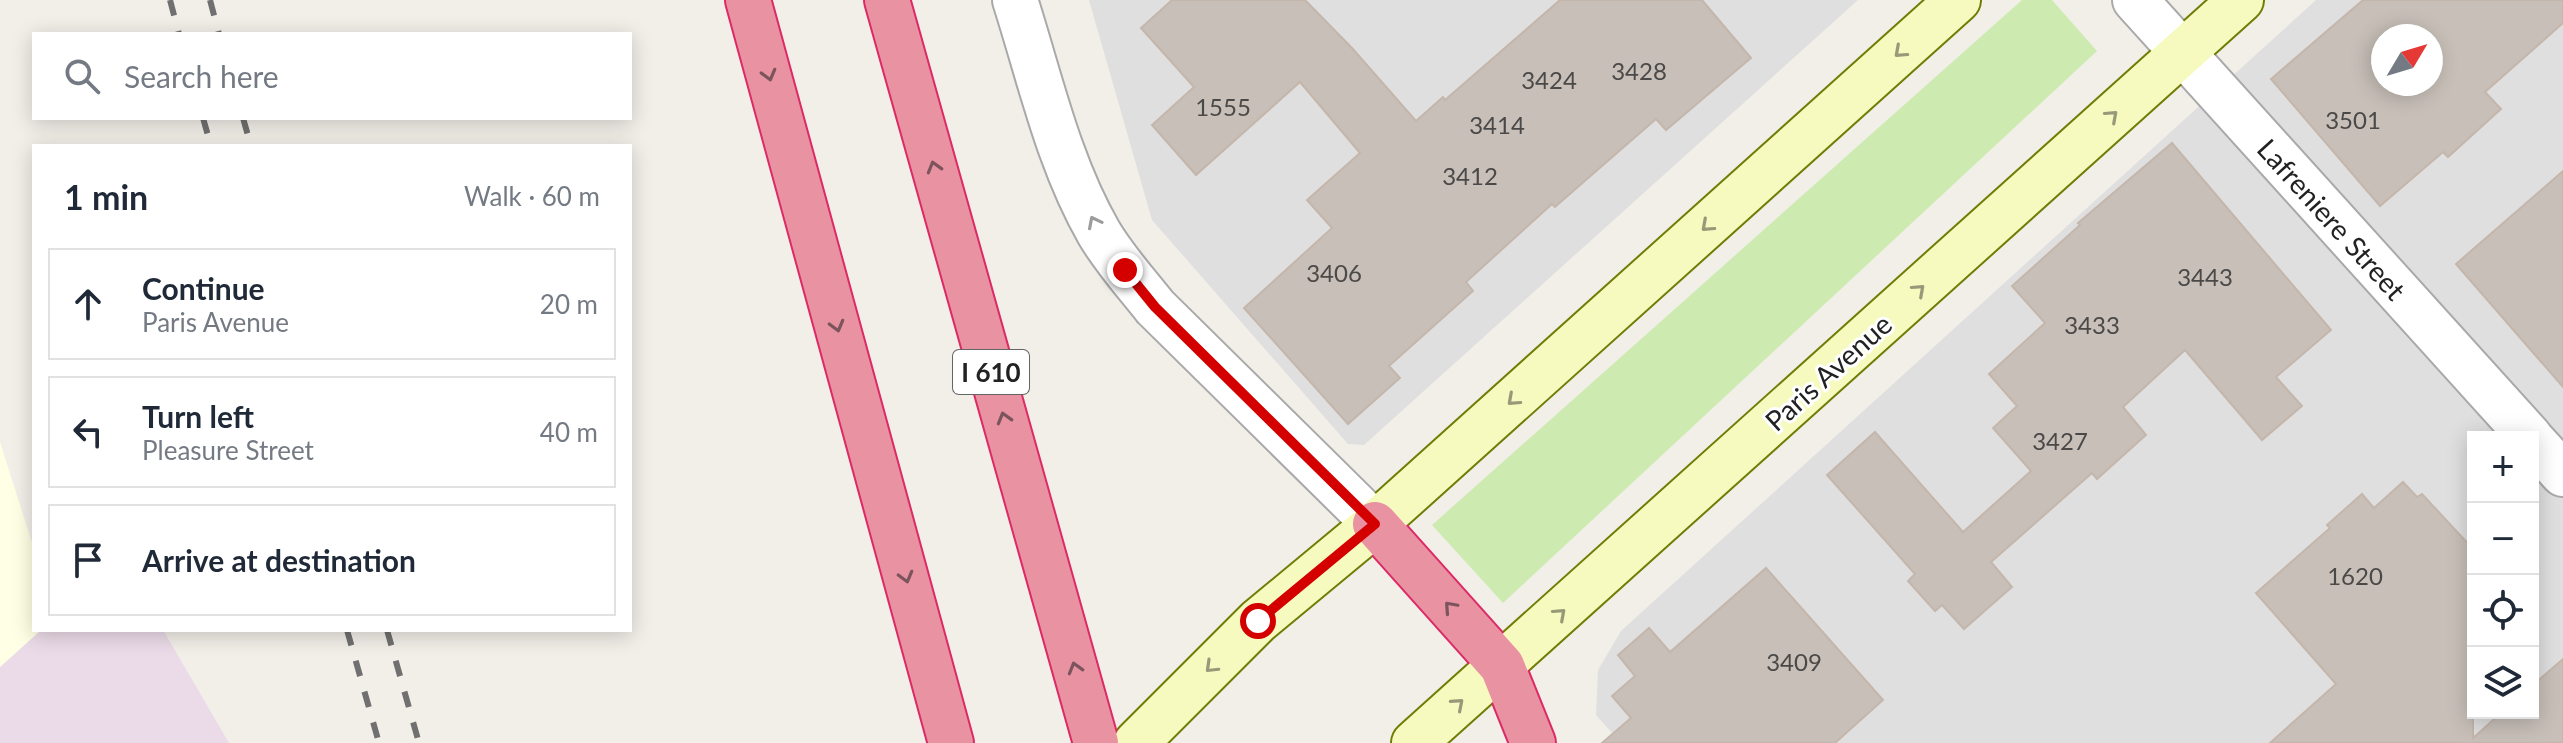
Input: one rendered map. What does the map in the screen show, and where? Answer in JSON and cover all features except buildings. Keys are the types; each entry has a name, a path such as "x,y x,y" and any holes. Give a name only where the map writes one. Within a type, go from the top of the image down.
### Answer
{"highway":[{"path":"748,0 951,743"},
{"name":"I 610","path":"887,0 1096,743"},
{"path":"1375,524 1502,666 1533,743"}],"street":[{"path":"1015,0 1066,166 1099,233 1116,258 1155,307 1375,524"},
{"path":"1136,743 1258,621 1375,524 1958,0"},
{"name":"Lafreniere Street","path":"2135,0 2524,431"},
{"name":"Paris Avenue","path":"1414,743 2241,0"},
{"name":"Lafreniere Street","path":"2539,448 2563,474"}],"shaded area":[{"path":"1089,0 1858,0 1364,445 1348,444 1152,220"},
{"path":"2316,0 2563,0 2563,743 1621,743 1596,715 1598,670 1621,631"},
{"path":"0,442 32,543 32,632 39,632 0,667"},
{"path":"39,632 164,632 229,743 0,743 0,667"}],"green space":[{"path":"2022,0 2052,0 2097,51 1503,603 1432,525"}],"railway":[{"path":"170,0 178,32"},
{"path":"210,0 218,32"},
{"path":"204,120 210,144"},
{"path":"244,120 250,144"},
{"path":"348,632 379,743"},
{"path":"388,632 419,743"}],"route":[{"path":"1125,270 1155,307 1375,524 1258,621"}]}
